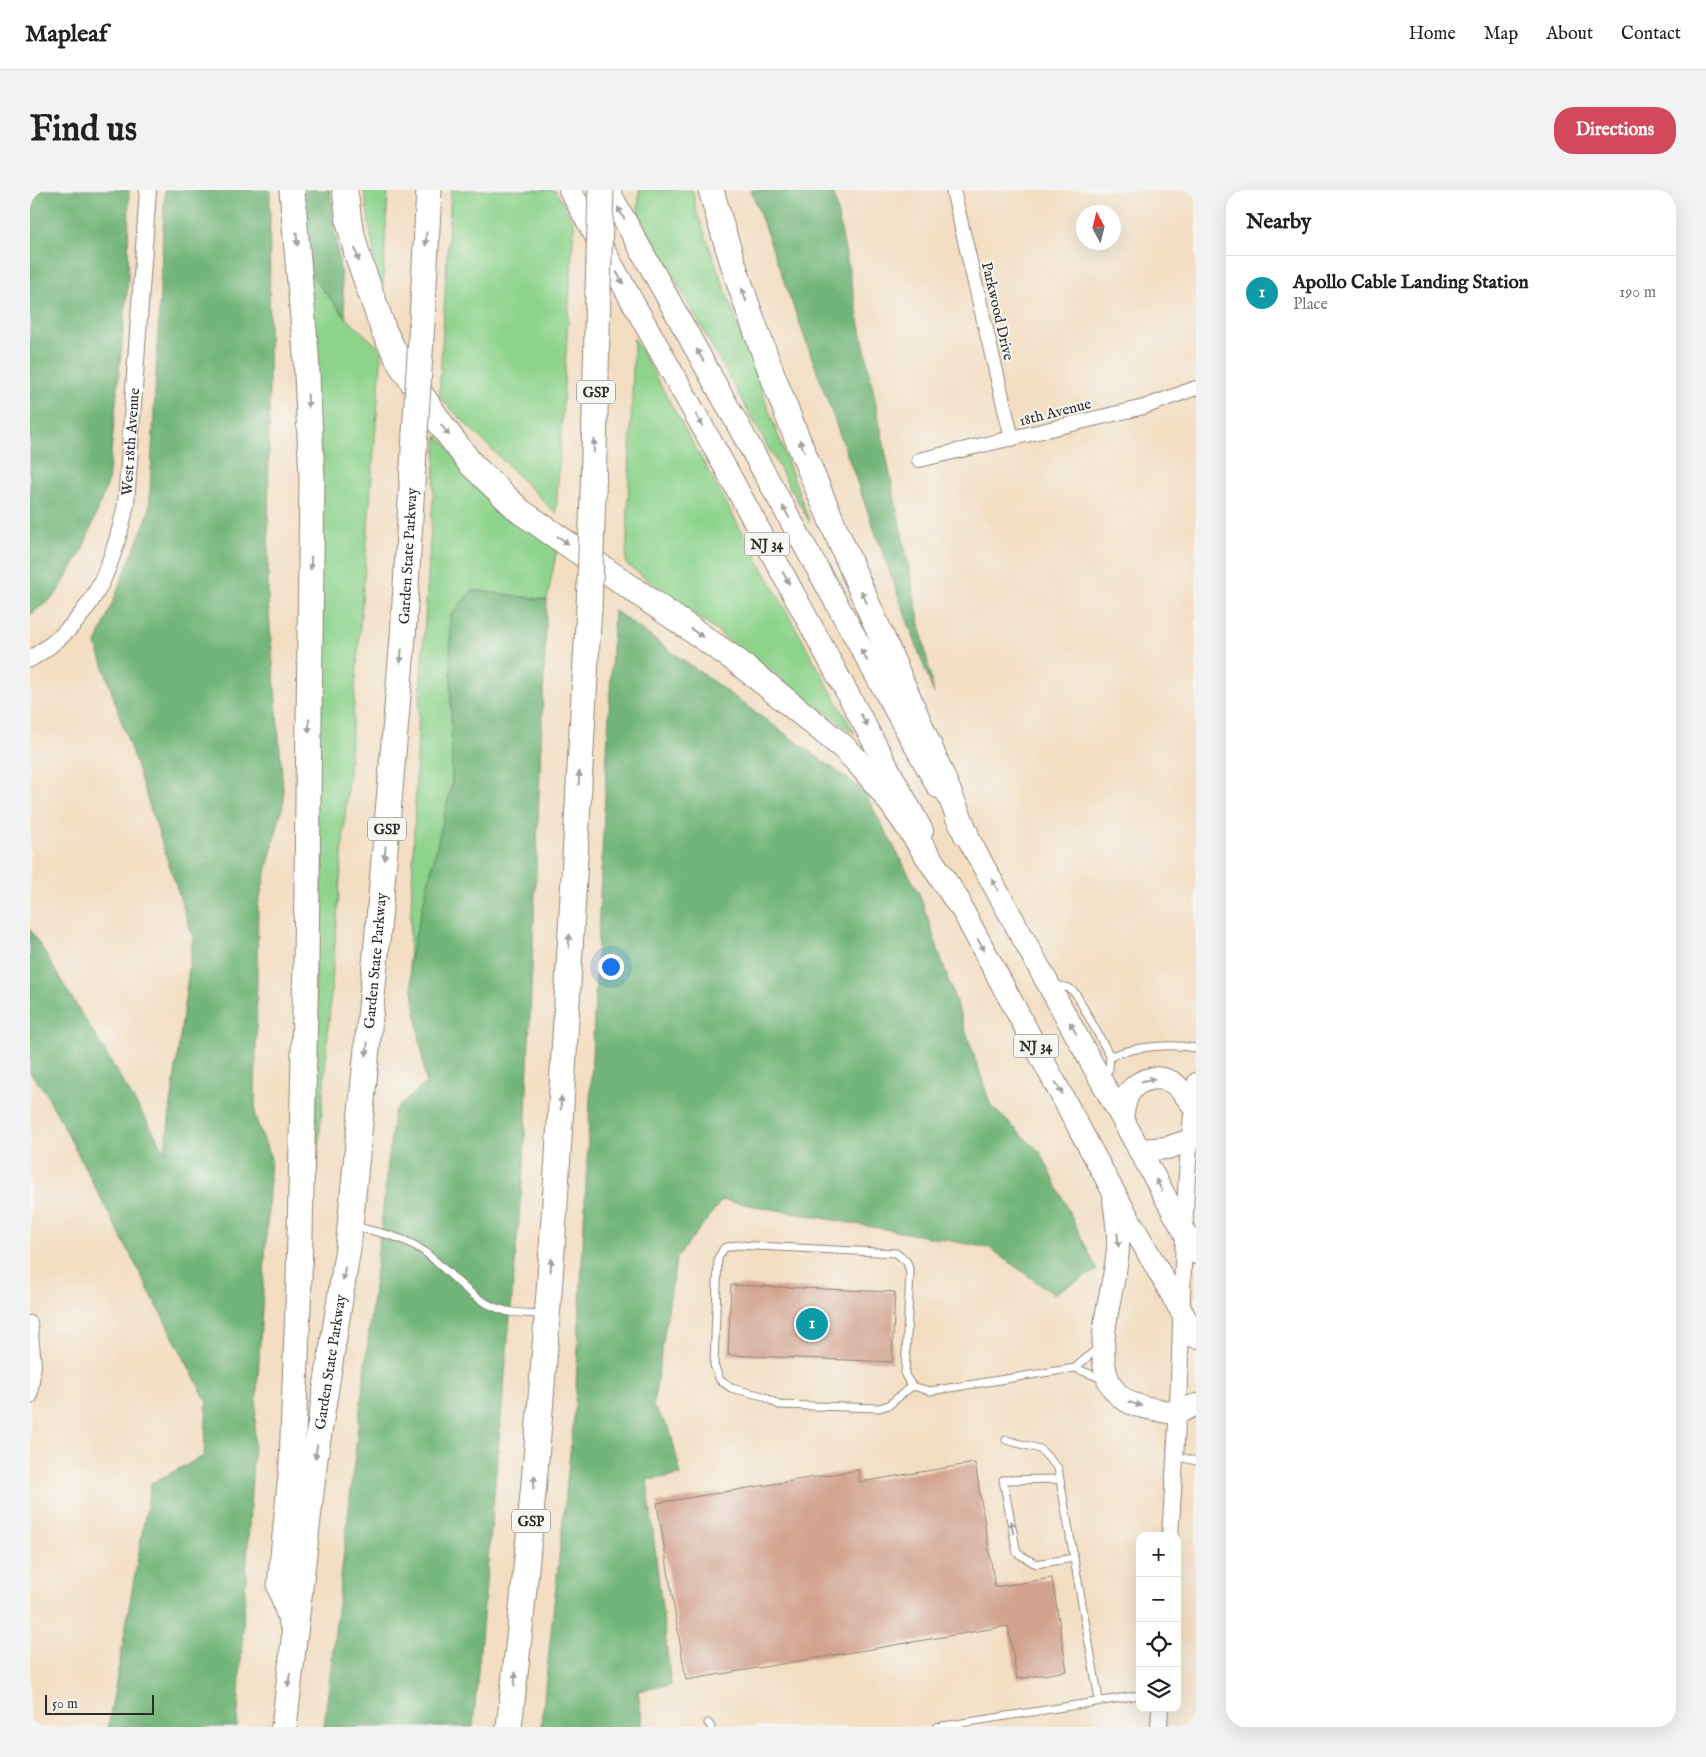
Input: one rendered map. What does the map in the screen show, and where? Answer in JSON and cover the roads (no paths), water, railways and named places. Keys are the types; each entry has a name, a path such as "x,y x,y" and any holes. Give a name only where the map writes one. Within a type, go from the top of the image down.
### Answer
{"highway":[{"path":"292,190 306,354 312,478 306,972 299,1278 292,1464 280,1587 295,1632"},
{"path":"345,190 349,222 357,254 384,331 400,363 442,426 471,464 520,511 737,661 842,746 890,801 958,902"},
{"name":"Garden State Parkway","path":"284,1727 315,1458 350,1226 376,954 403,637 429,190"},
{"name":"NJ 34","path":"570,190 876,743 958,902 1113,1191 1196,1337"},
{"name":"GSP","path":"509,1727 532,1512 548,1314 589,608 600,190"},
{"name":"NJ 34","path":"608,190 918,755 966,834"},
{"path":"711,190 749,309 802,446 966,834 1183,1227 1196,1254"},
{"path":"1122,1116 1127,1096 1138,1082 1154,1078 1164,1079 1176,1085 1193,1105"},
{"path":"1139,1150 1167,1148 1188,1141"},
{"path":"1113,1191 1118,1248 1104,1342 1106,1373 1109,1382 1118,1395 1135,1406 1187,1408"}],"street":[{"name":"West 18th Avenue","path":"30,659 52,643 82,614 102,582 117,544 128,485 148,190"},
{"name":"Parkwood Drive","path":"953,190 1012,439"},
{"name":"18th Avenue","path":"919,460 1144,407 1196,388"},
{"path":"1170,1532 1175,1456 1187,1408 1182,1311 1183,1227 1188,1141 1196,1081"},
{"path":"30,1323 34,1365 30,1397"},
{"path":"1159,1727 1160,1712"}],"lane":[{"path":"1048,983 1069,988 1076,994 1110,1056 1109,1069 1102,1080"},
{"path":"1110,1056 1130,1049 1156,1045 1196,1048"},
{"path":"350,1226 401,1239 422,1250 476,1299 487,1304 507,1312 548,1314"},
{"path":"912,1386 889,1405 879,1408 779,1405 764,1396 731,1388 720,1380 714,1364 718,1258 724,1248 737,1245 896,1253 907,1262 910,1273 905,1375 912,1386 930,1391 1075,1368 1109,1382"},
{"path":"1075,1368 1104,1342"},
{"path":"1006,1440 1040,1449 1058,1468 1099,1700"},
{"path":"1175,1456 1196,1461"},
{"path":"1060,1478 1003,1480 1017,1553 1036,1564 1074,1558"},
{"path":"937,1727 1136,1695"}],"place":[{"name":"Apollo Cable Landing Station","path":"812,1324"}]}
